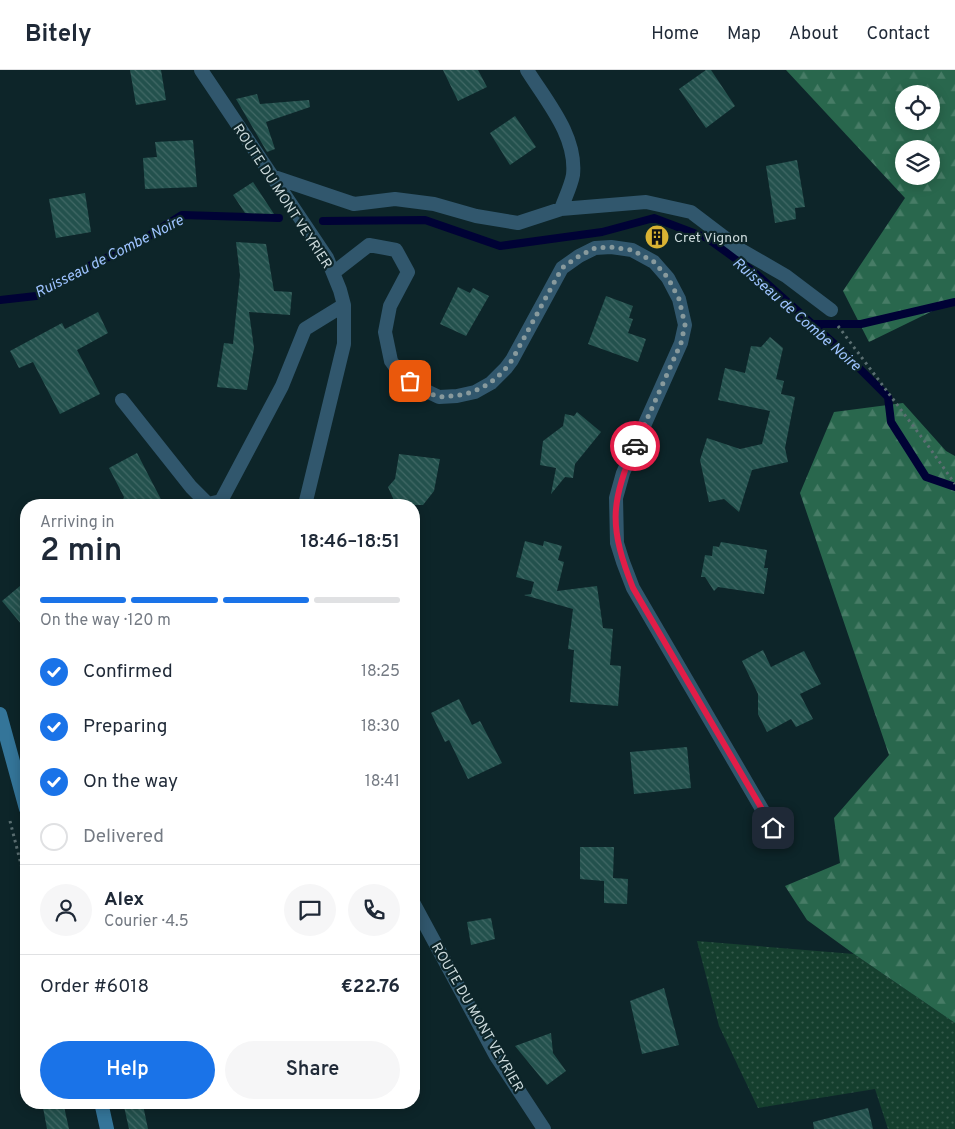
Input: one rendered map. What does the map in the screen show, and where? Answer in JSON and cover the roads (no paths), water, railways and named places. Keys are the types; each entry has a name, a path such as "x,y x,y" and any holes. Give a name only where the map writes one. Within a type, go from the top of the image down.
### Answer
{"main road":[{"path":"0,714 20,787"},
{"path":"103,1109 107,1129"}],"street":[{"name":"ROUTE DU MONT VEYRIER","path":"201,70 326,258 340,290 344,305 344,344 306,499"},
{"path":"527,70 563,127 572,149 573,176 562,209"},
{"path":"272,176 354,204 395,199 434,204 476,216 518,223 562,209 646,202 691,212 741,250 786,276 825,306"},
{"path":"333,273 369,245 396,250 408,272 390,306 386,332 391,361 401,375 418,388 439,397 475,392 491,383 506,368 562,268 579,256 595,248 611,247 632,250 654,262 668,278 679,299 685,325 681,343 623,473 616,498 617,543 633,588 773,828"},
{"path":"222,499 282,386 305,329 344,305"},
{"path":"122,400 191,487 203,499"},
{"name":"ROUTE DU MONT VEYRIER","path":"420,915 496,1056 544,1129"}],"waterway":[{"name":"Ruisseau de Combe Noire","path":"0,300 36,296 100,260 125,251 182,215 279,218"},
{"name":"Ruisseau de Combe Noire","path":"323,221 425,220 500,246 602,232 654,218 707,238 754,272 839,348 888,397 891,422 926,477 955,487"},
{"path":"814,324 861,324 955,302"}],"place":[{"name":"Cret Vignon","path":"657,237"}]}
